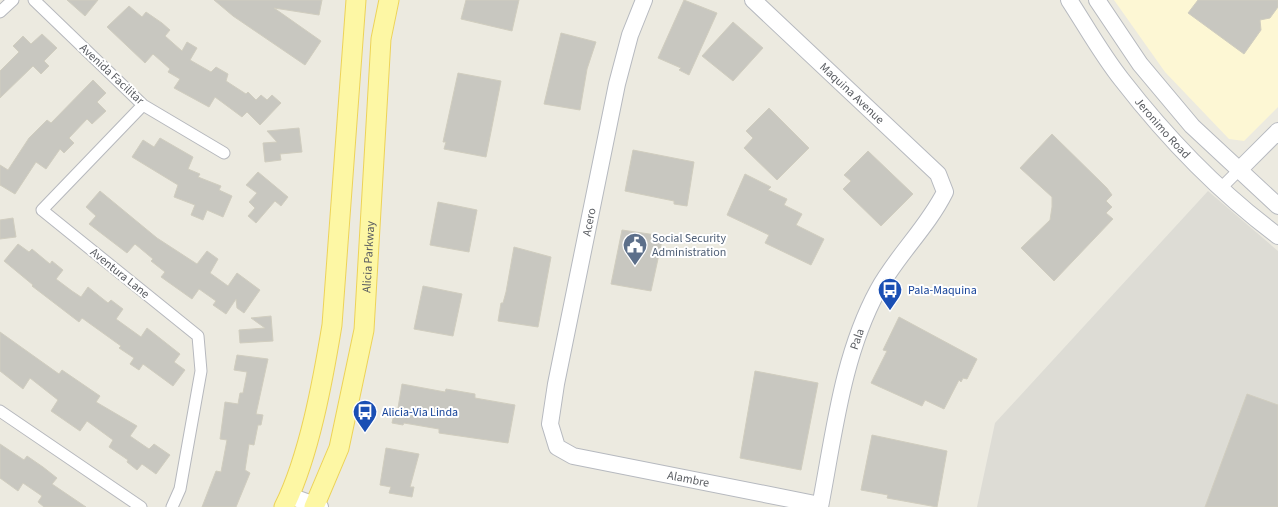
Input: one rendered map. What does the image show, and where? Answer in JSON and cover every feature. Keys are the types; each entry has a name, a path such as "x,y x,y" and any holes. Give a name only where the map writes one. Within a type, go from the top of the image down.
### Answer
{"main road":[{"path":"287,501 307,439 324,370 332,325 356,0"},
{"name":"Alicia Parkway","path":"316,506 339,448 364,330 381,39 389,0"}],"street":[{"path":"0,12 13,0"},
{"name":"Avenida Facilitar","path":"34,0 143,104 224,153"},
{"name":"Acero","path":"557,448 550,424 556,384 616,84 630,35 644,0"},
{"name":"Maquina Avenue","path":"753,0 938,174 945,192"},
{"name":"Jeronimo Road","path":"1069,0 1121,78 1174,142 1248,213 1278,236"},
{"name":"Jeronimo Road","path":"1096,0 1140,64 1192,126 1238,171 1278,206"},
{"name":"Aventura Lane","path":"143,104 42,210 198,336 201,371 180,489 172,507"},
{"path":"1221,188 1278,131"},
{"name":"Pala","path":"820,506 840,403 854,346 865,318 878,289 934,213 945,192"},
{"path":"0,411 141,507"},
{"name":"Alambre","path":"557,448 573,456 820,506"},
{"path":"287,501 316,506"}],"shaded area":[{"path":"1114,0 1278,0 1278,107 1244,141 1229,139 1165,72"},
{"path":"1208,191 1278,251 1278,507 977,507 995,423"}],"building":[{"path":"67,0 98,0 85,16"},
{"path":"214,0 322,0 319,15 274,8 321,41 305,65 233,16"},
{"path":"466,0 519,0 512,31 461,19"},
{"path":"684,0 717,13 689,75 679,70 681,68 658,58"},
{"path":"1198,0 1278,0 1278,7 1270,18 1260,20 1261,30 1244,54 1188,13"},
{"path":"129,6 142,17 146,12 162,23 170,30 165,36 182,51 187,42 197,48 190,60 211,72 216,67 228,74 226,81 246,94 248,92 256,100 261,95 267,100 272,95 281,103 260,125 247,112 242,117 215,97 209,107 174,88 180,79 168,72 170,69 153,54 145,63 107,27"},
{"path":"733,22 763,48 733,81 702,56"},
{"path":"561,33 596,42 587,69 580,110 544,104"},
{"path":"42,34 57,48 44,61 49,66 41,74 33,66 0,98 0,71 19,52 13,46 23,36 31,44"},
{"path":"458,73 501,81 486,157 444,149 446,142 443,142"},
{"path":"93,80 106,93 97,102 106,111 92,124 87,119 69,138 74,143 64,153 60,149 46,169 36,162 15,194 0,185 0,165 8,170 29,138 47,120 51,123"},
{"path":"769,108 809,148 777,180 744,148 753,138 746,131"},
{"path":"299,128 302,152 280,154 281,160 265,162 263,143 277,142 267,131"},
{"path":"1052,134 1107,188 1112,195 1106,201 1112,207 1106,213 1113,219 1054,281 1021,248 1050,220 1052,197 1020,168"},
{"path":"160,138 193,157 188,169 200,174 198,177 221,186 219,190 232,196 223,217 207,210 203,220 191,215 195,205 174,197 178,185 132,157 143,140 154,147"},
{"path":"633,150 694,162 687,206 674,204 674,201 625,191"},
{"path":"868,151 913,194 881,226 843,189 851,181 844,175"},
{"path":"258,172 288,197 281,206 275,201 256,223 248,216 255,208 249,202 257,193 246,185"},
{"path":"745,174 771,187 768,190 787,199 784,205 802,214 796,225 824,239 811,265 765,243 769,235 727,215"},
{"path":"100,191 157,238 197,264 207,251 218,259 210,273 228,286 237,273 260,290 244,313 237,308 236,299 226,314 213,305 216,301 199,289 192,299 161,277 165,272 151,261 153,259 135,244 127,253 89,224 96,216 86,207"},
{"path":"438,202 477,210 469,252 430,245"},
{"path":"13,218 16,237 0,239 0,220"},
{"name":"Social Security Administration","path":"622,230 663,236 651,291 611,284"},
{"path":"18,244 29,252 32,249 50,264 52,261 63,270 56,279 72,291 81,297 88,287 108,303 111,300 123,309 116,319 141,337 147,328 180,354 174,362 185,370 173,386 143,364 139,370 130,364 134,358 119,348 121,346 82,318 79,322 32,286 4,261"},
{"path":"514,247 551,257 538,327 498,321 501,303 503,303 506,292"},
{"path":"423,286 462,294 453,336 414,329"},
{"path":"271,316 273,341 240,343 239,330 265,328 251,318"},
{"path":"899,317 977,359 967,379 963,378 961,382 959,380 944,409 925,400 922,406 871,383 887,351 883,350"},
{"path":"0,332 59,374 62,370 100,396 96,402 137,426 130,436 149,449 154,444 170,455 156,474 142,464 137,470 127,462 128,460 109,447 113,440 87,421 80,431 51,411 58,400 30,378 23,389 0,371"},
{"path":"237,355 268,359 256,414 263,415 261,425 258,425 254,445 249,444 245,470 250,473 236,507 202,507 216,471 221,472 227,440 220,439 225,402 238,404 240,393 243,393 247,372 234,370"},
{"path":"755,371 818,383 801,470 740,458"},
{"path":"402,384 445,392 446,389 475,394 475,398 515,405 508,443 439,433 439,429 404,423 403,425 392,423 394,414 397,414"},
{"path":"1247,394 1278,405 1278,507 1205,507"},
{"path":"872,435 947,451 937,507 887,498 888,495 861,490"},
{"path":"0,444 24,460 27,456 43,467 57,478 52,484 86,507 44,507 38,502 42,496 23,483 18,491 0,478"},
{"path":"386,448 419,454 410,487 414,487 412,497 389,493 391,487 380,485"}],"place":[{"name":"Social Security Administration","path":"635,266"},
{"name":"Pala-Maquina","path":"890,311"},
{"name":"Alicia-Via Linda","path":"365,433"}]}
